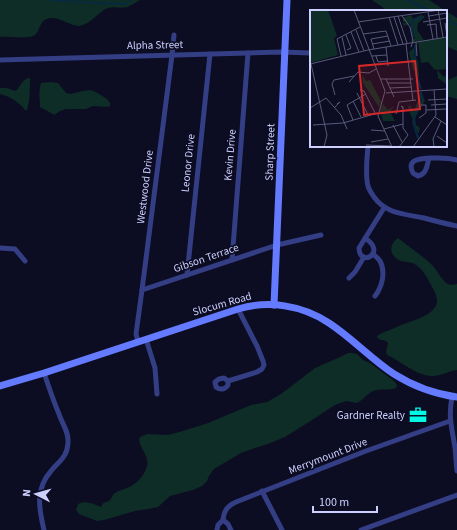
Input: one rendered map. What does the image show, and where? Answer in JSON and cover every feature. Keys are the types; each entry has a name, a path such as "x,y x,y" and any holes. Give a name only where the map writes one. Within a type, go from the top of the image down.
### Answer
{"main road":[{"name":"Sharp Street","path":"274,304 287,0"},
{"name":"Slocum Road","path":"0,386 238,309 256,305 274,304 289,306 318,316 401,379 424,389 455,397"}],"street":[{"name":"Westwood Drive","path":"138,342 136,334 174,35"},
{"name":"Alpha Street","path":"0,60 285,52 310,53"},
{"name":"Kevin Drive","path":"232,260 248,53"},
{"name":"Leonor Drive","path":"187,275 210,54"},
{"path":"368,147 368,186 376,201 384,208 392,212 457,226"},
{"path":"429,158 449,158 457,160"},
{"path":"373,254 369,257 364,257 360,254 360,244 384,208"},
{"name":"Gibson Terrace","path":"142,290 277,245 322,235"},
{"path":"365,238 372,244 374,250 373,254 380,262 382,271 381,285 375,296"},
{"path":"1,248 14,249 25,261"},
{"path":"349,278 356,272 364,257"},
{"path":"228,381 257,372 263,368 264,364 257,346 238,309"},
{"path":"146,339 155,368 157,394"},
{"path":"44,373 68,435 65,456 48,474 42,488 39,503 44,530"},
{"path":"455,397 450,414 450,421 455,448 457,471"},
{"name":"Merrymount Drive","path":"217,530 218,525 223,520 225,512 229,506 239,500 450,421"},
{"path":"262,491 282,530"},
{"path":"361,530 457,495"},
{"path":"223,520 231,530"}],"green space":[{"path":"0,0 140,0 127,7 108,8 83,25 75,26 59,19 51,18 43,21 36,34 33,36 0,37"},
{"path":"372,0 429,0 444,10 387,10"},
{"path":"447,12 457,18 457,51 447,46"},
{"path":"457,76 457,99 447,96 447,81"},
{"path":"30,78 30,90 27,110 25,110 14,100 0,94 0,88 7,88 15,91 23,81"},
{"path":"41,83 58,83 66,93 70,94 90,90 96,92 107,99 110,106 93,106 86,109 66,109 54,115 40,107 39,93"},
{"path":"398,238 428,261 446,283 451,285 457,284 457,370 436,376 421,374 387,355 386,352 388,343 377,337 382,333 427,314 432,311 437,302 434,291 421,269 414,264 397,259 392,253 391,247"},
{"path":"348,353 357,354 363,360 370,363 394,381 397,385 396,388 373,391 357,403 346,401 335,405 285,437 241,453 214,469 207,481 202,486 170,496 158,507 135,511 97,521 79,514 76,510 78,504 84,502 101,507 104,503 110,500 115,493 130,487 141,478 146,469 147,460 139,441 140,437 147,434 168,435 183,431 208,423 251,405 267,402 281,394 315,368"}],"waterway":[{"path":"50,0 126,4 130,0"},
{"path":"408,0 428,10"},
{"path":"447,20 457,25"}],"place":[{"name":"Gardner Realty","path":"418,415"}]}
